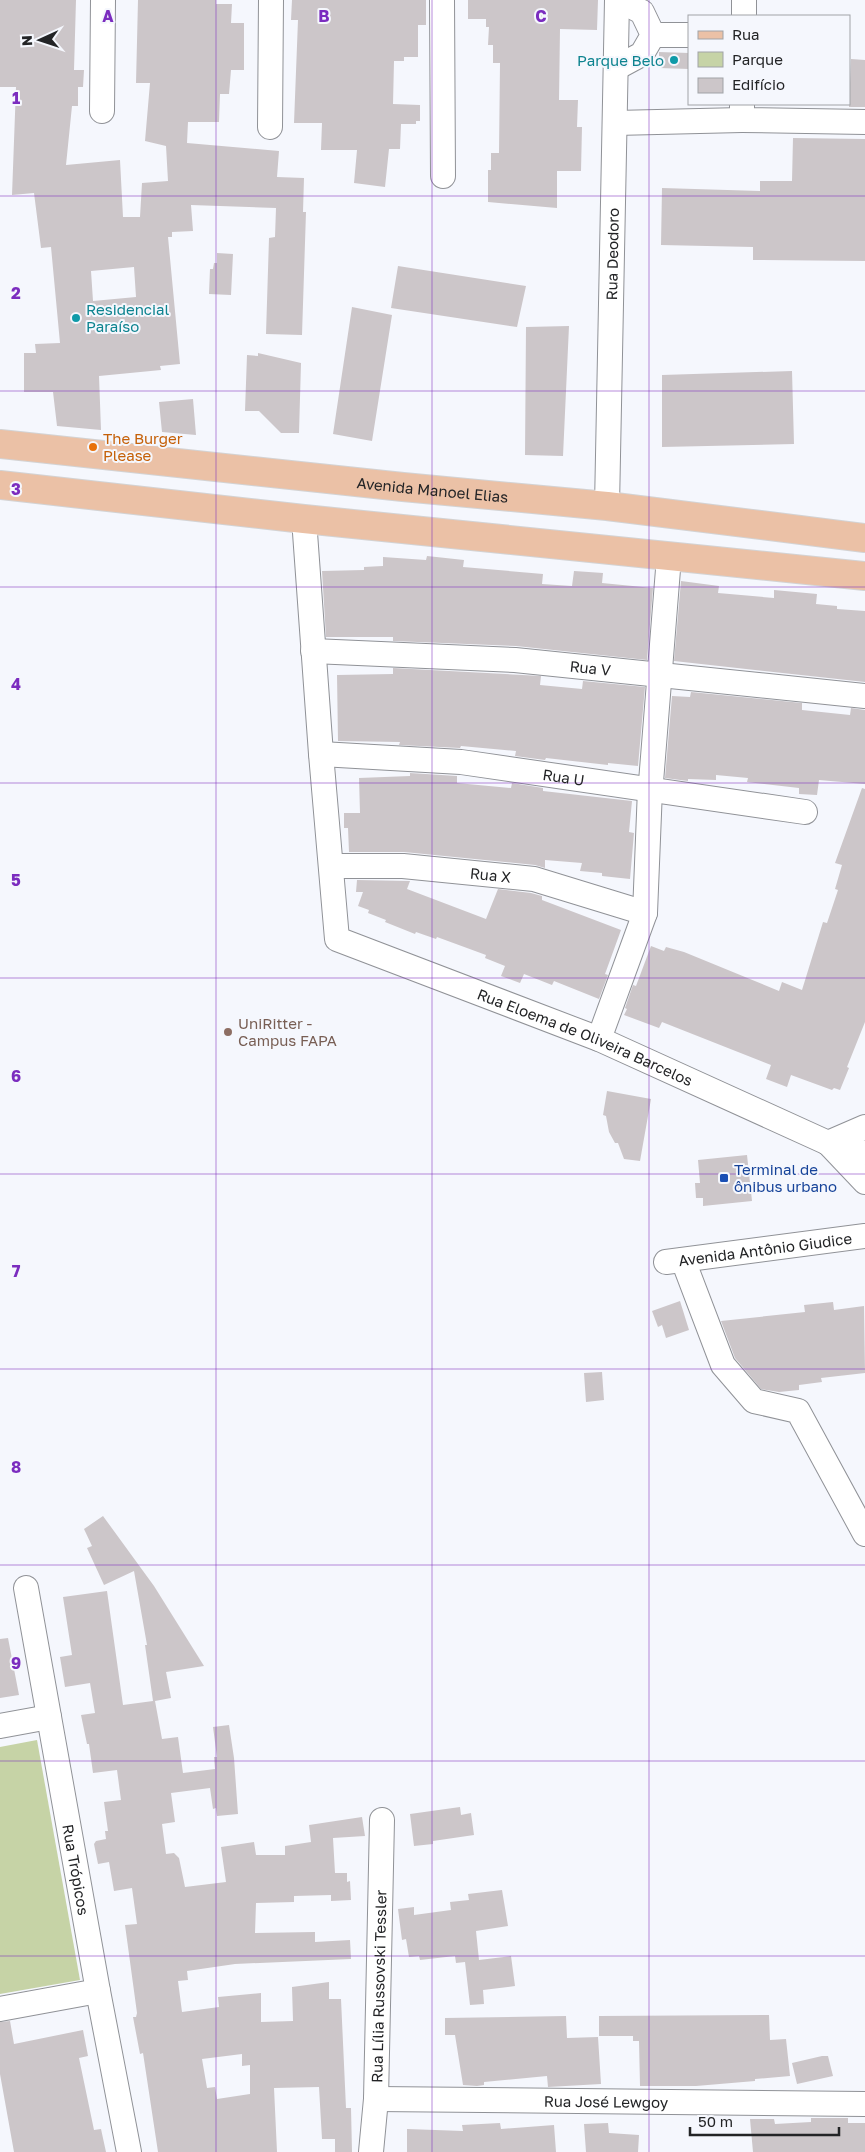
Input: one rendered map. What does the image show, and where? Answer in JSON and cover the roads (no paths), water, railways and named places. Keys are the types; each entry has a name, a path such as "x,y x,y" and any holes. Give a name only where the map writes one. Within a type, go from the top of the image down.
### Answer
{"main road":[{"name":"Avenida Manoel Elias","path":"0,444 392,486 607,506 865,538"},
{"path":"0,485 304,519 388,526 669,557 865,576"},
{"path":"388,526 392,486"},
{"path":"430,531 435,490"}],"street":[{"path":"102,111 103,0"},
{"path":"270,128 271,0"},
{"path":"442,0 443,176"},
{"path":"618,0 642,12 653,35"},
{"name":"Rua Deodoro","path":"607,506 618,0"},
{"path":"744,0 744,15"},
{"path":"653,35 688,35"},
{"path":"616,68 642,54 653,35"},
{"path":"615,123 742,112 865,122"},
{"path":"304,519 321,754 332,866"},
{"path":"599,1039 645,913 651,785 669,557"},
{"name":"Rua V","path":"313,651 515,660 865,696"},
{"name":"Rua U","path":"321,754 461,762 651,785 805,812"},
{"name":"Rua X","path":"332,866 403,866 534,879 645,913"},
{"name":"Rua Eloema de Oliveira Barcelos","path":"332,866 337,939 599,1039 828,1142 865,1153"},
{"path":"865,1127 828,1142 865,1182"},
{"name":"Avenida Antônio Giudice","path":"865,1236 675,1261 723,1365 754,1401 798,1411 865,1534"},
{"name":"Rua Trópicos","path":"26,1588 98,1991 129,2152"},
{"path":"0,1726 49,1717"},
{"name":"Rua Lília Russovski Tessler","path":"371,2152 376,2100 382,1820"},
{"path":"0,2009 98,1991"},
{"name":"Rua José Lewgoy","path":"376,2100 865,2104"}],"place":[{"name":"Parque Belo","path":"674,60"},
{"name":"Residencial Paraíso","path":"76,318"},
{"name":"The Burger Please","path":"93,447"},
{"name":"UniRitter - Campus FAPA","path":"228,1032"},
{"name":"Terminal de ônibus urbano","path":"724,1178"}]}
